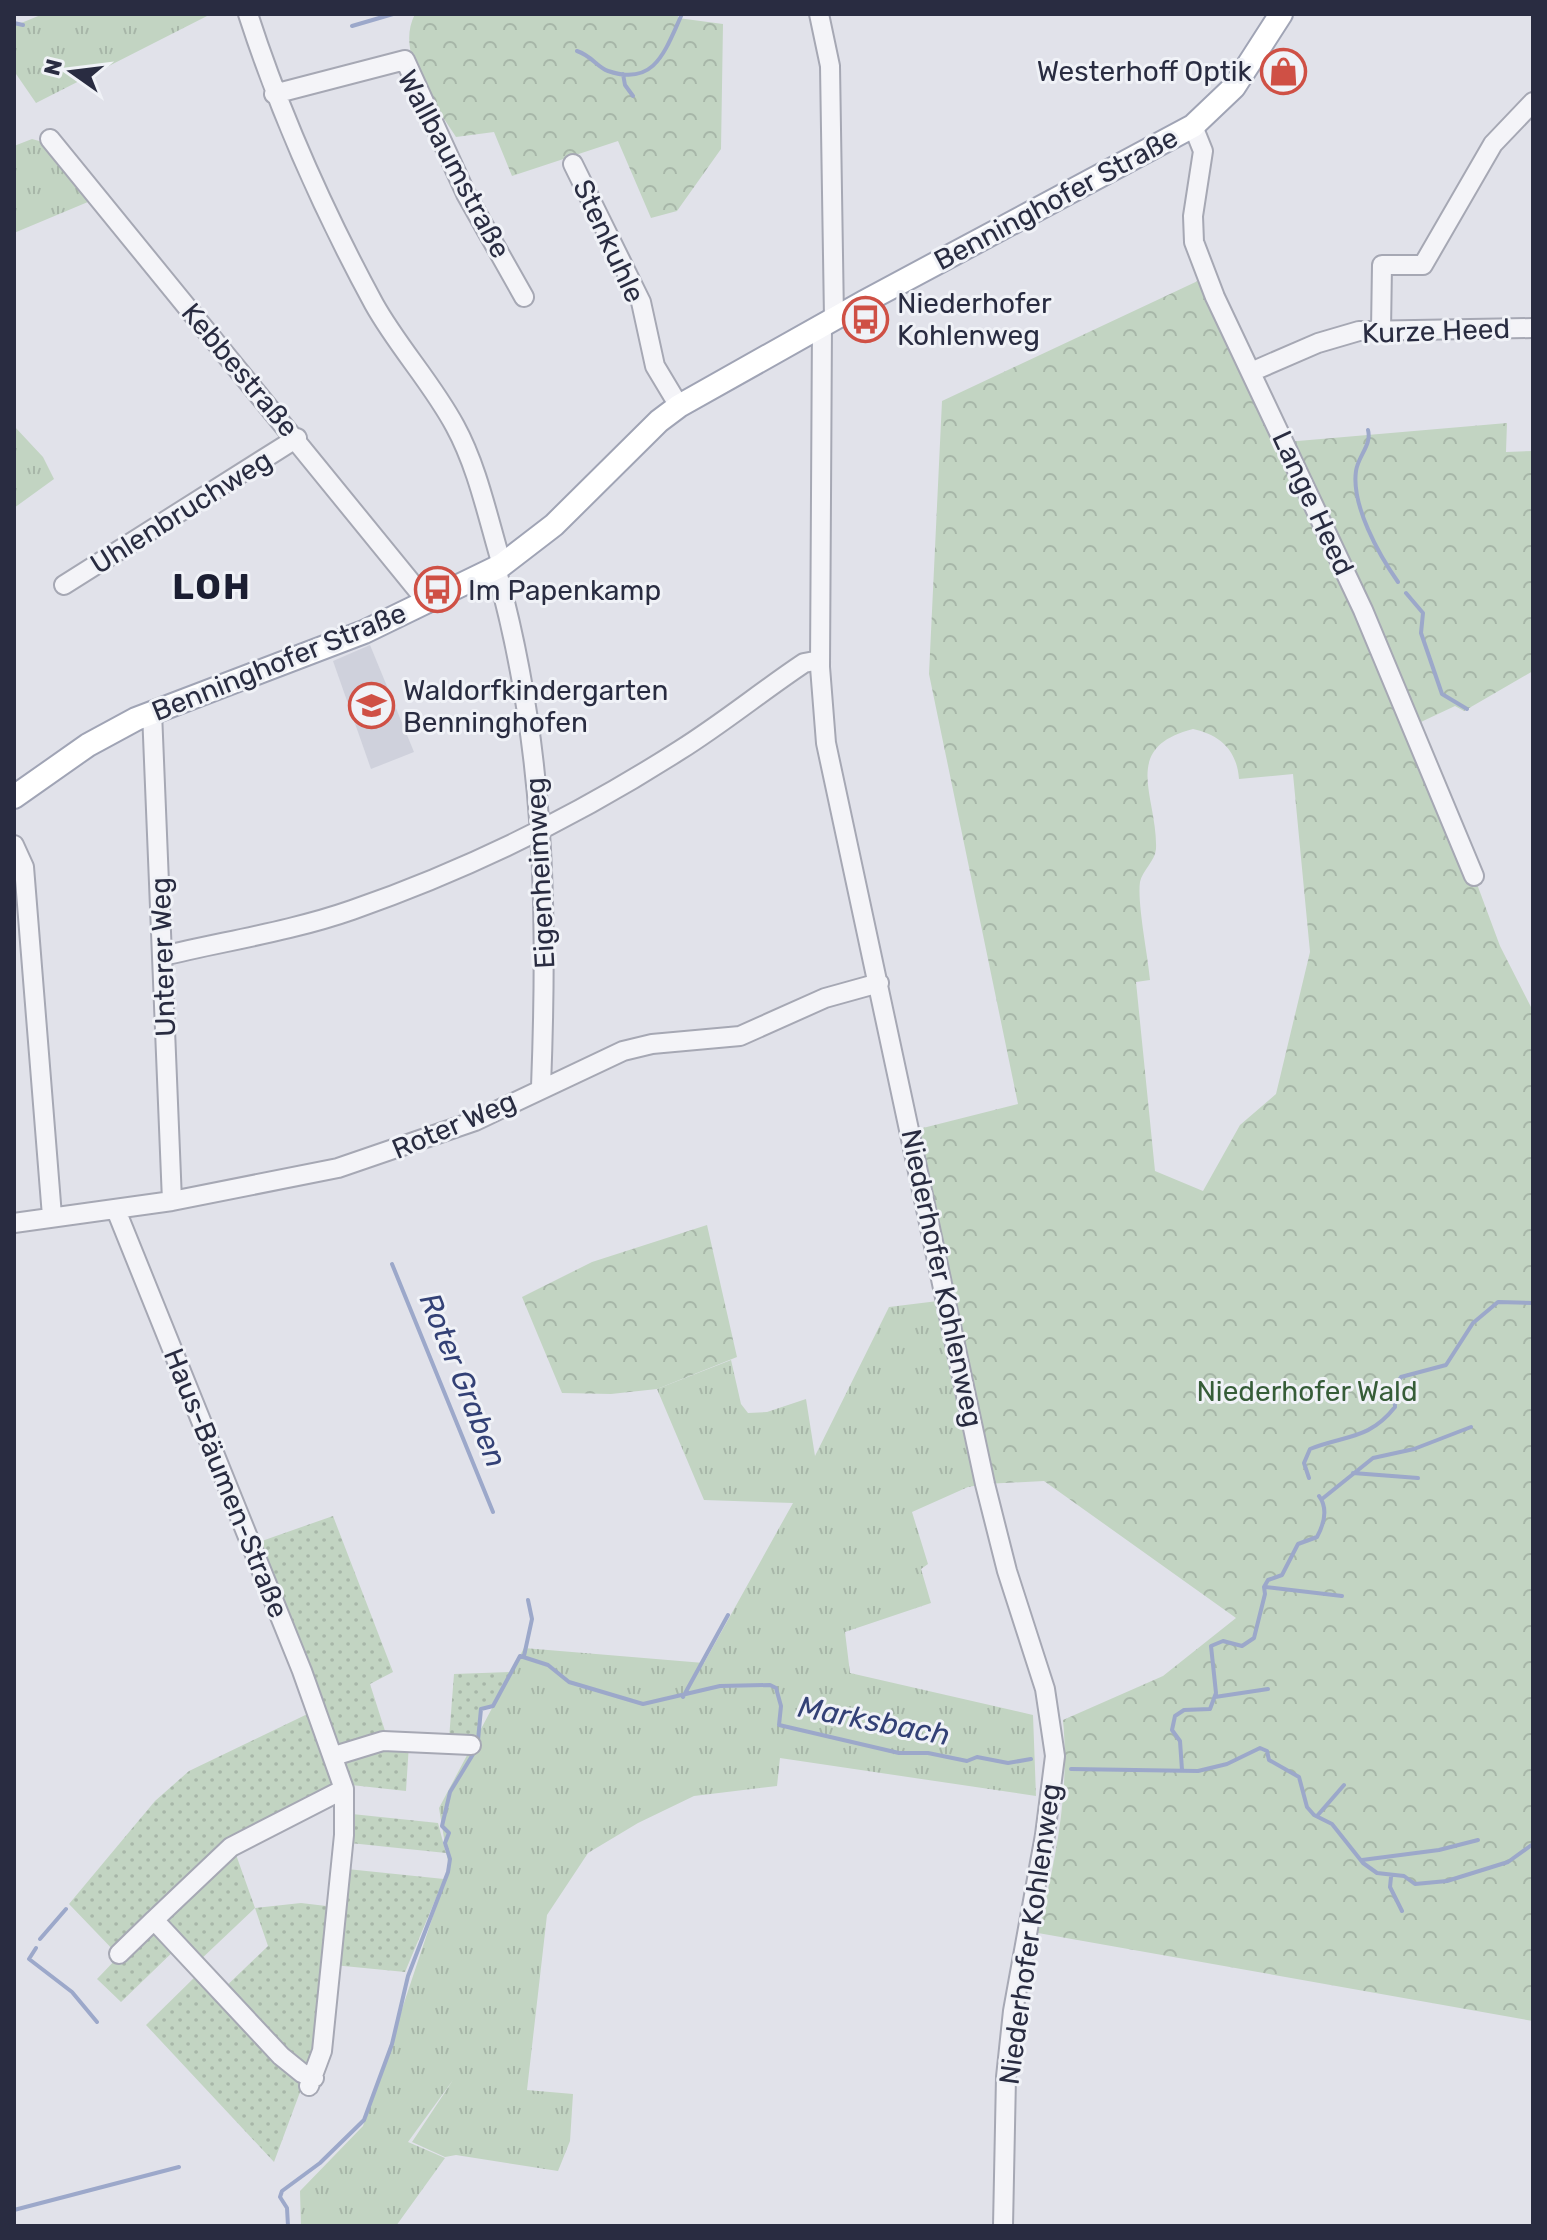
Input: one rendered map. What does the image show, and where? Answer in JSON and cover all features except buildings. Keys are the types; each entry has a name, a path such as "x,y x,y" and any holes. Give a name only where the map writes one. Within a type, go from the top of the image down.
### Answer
{"main road":[{"name":"Benninghofer Straße","path":"14,797 88,745 152,712 268,670 428,603 499,566 554,525 659,421 679,406 828,321 1193,126 1234,87 1281,14"}],"street":[{"path":"248,14 274,94 309,177 371,297 437,396 466,448 499,566"},
{"name":"Niederhofer Kohlenweg","path":"819,14 830,66 820,660 826,743 992,1515 1045,1689 1054,1734 1053,1783 1011,2024 1006,2077 1003,2226"},
{"name":"Wallbaumstraße","path":"274,94 405,60 460,182 524,297"},
{"path":"1381,330 1382,265 1423,265 1493,144 1533,102"},
{"name":"Lange Heed","path":"1193,126 1203,151 1193,216 1194,242 1251,372 1363,610 1474,876"},
{"name":"Kebbestraße","path":"50,139 297,438 428,603"},
{"name":"Stenkuhle","path":"573,164 641,302 655,366 679,406"},
{"name":"Kurze Heed","path":"1251,372 1318,343 1359,331 1533,328"},
{"name":"Uhlenbruchweg","path":"64,585 297,438"},
{"name":"Eigenheimweg","path":"499,566 527,707 543,829 546,947 541,1087"},
{"path":"163,956 349,911 434,880 543,829 680,750 804,663 820,660"},
{"name":"Unterer Weg","path":"152,712 172,1201"},
{"path":"14,845 24,867 52,1216"},
{"name":"Roter Weg","path":"14,1223 172,1201 338,1168 398,1150 475,1121 541,1087 623,1051 652,1044 740,1036 825,998 879,983"},
{"name":"Haus-Bäumen-Straße","path":"116,1210 334,1756 344,1789 344,1835 322,2051 312,2082 281,2056 154,1920"},
{"path":"334,1756 383,1741 471,1745"},
{"path":"119,1954 231,1847 344,1789"}],"shaded area":[{"name":"Waldorfkindergarten Benninghofen","path":"370,645 414,752 371,769 333,661"}],"green space":[{"path":"43,14 211,14 36,103 14,71 14,26"},
{"path":"415,14 678,14 678,18 723,24 721,149 677,211 651,218 618,141 512,176 494,132 456,137 428,94 413,62 410,45 410,29"},
{"path":"32,139 50,144 95,199 14,233 14,146"},
{"name":"Niederhofer Wald","path":"1202,279 1286,442 1507,423 1506,452 1533,451 1533,671 1464,711 1455,706 1406,729 1474,876 1500,946 1533,1011 1533,2021 1038,1933 1063,1801 1063,1720 1163,1676 1236,1618 1044,1481 985,1484 911,1131 1018,1104 929,674 942,401","holes":["1193,729 1211,735 1225,745 1235,760 1239,779 1293,774 1310,952 1276,1094 1240,1125 1203,1191 1155,1171 1136,982 1150,980 1139,891 1141,878 1156,849 1149,793 1149,762 1156,748 1170,737"]},
{"path":"14,426 43,457 54,479 14,508"},
{"path":"707,1225 737,1357 657,1389 611,1394 562,1393 522,1297 592,1262"},
{"path":"946,1300 985,1484 968,1487 912,1512 928,1564 921,1569 931,1603 845,1632 850,1673 1033,1715 1036,1796 780,1758 777,1786 694,1796 638,1823 588,1853 547,1915 527,2090 573,2094 570,2141 558,2171 456,2155 445,2157 412,2142 453,2080 408,2142 445,2158 396,2226 301,2226 300,2191 363,2126 449,1868 439,1808 524,1648 704,1663 793,1503 704,1500 657,1389 731,1360 741,1404 748,1413 767,1412 806,1399 815,1456 889,1307"},
{"path":"333,1516 393,1672 370,1684 386,1734 409,1744 406,1791 333,1783 328,1793 234,1849 255,1908 198,1962 180,1945 121,2002 97,1979 119,1956 69,1904 155,1801 189,1771 322,1707 253,1544"},
{"path":"511,1672 491,1706 481,1709 476,1740 449,1739 454,1674"},
{"path":"352,1814 438,1823 446,1853 350,1843"},
{"path":"347,1869 444,1879 405,1972 323,1964 312,2060 274,2162 146,2025 199,1973 219,1993 268,1946 255,1908 301,1903 343,1908"}],"waterway":[{"path":"352,26 393,14"},
{"path":"577,51 608,71 637,74 648,70 664,53 682,14"},
{"path":"14,23 23,25"},
{"path":"623,74 625,85 633,96"},
{"name":"Lange Heed","path":"1368,430 1368,441 1356,471 1358,499 1375,544 1398,582"},
{"name":"Lange Heed","path":"1406,593 1423,613 1421,633 1442,694 1467,709"},
{"name":"Roter Graben","path":"392,1264 493,1512"},
{"name":"Marksbach","path":"1309,1478 1304,1463 1310,1449 1376,1426 1395,1407 1394,1388 1401,1377 1446,1365 1473,1323 1498,1302 1533,1303"},
{"path":"1322,1499 1373,1458 1414,1449 1471,1427"},
{"path":"1353,1473 1418,1478"},
{"name":"Marksbach","path":"1182,1770 1180,1741 1172,1730 1175,1716 1184,1710 1210,1709 1216,1693 1211,1646 1223,1641 1242,1646 1254,1638 1268,1580 1282,1575 1298,1544 1317,1537 1324,1511 1319,1496"},
{"path":"1265,1587 1342,1596"},
{"name":"Roter Graben","path":"524,1656 532,1619 528,1600"},
{"path":"683,1697 728,1615"},
{"name":"Marksbach","path":"478,1740 481,1709 493,1706 520,1656 548,1665 569,1682 643,1704 720,1686 770,1685 776,1688 781,1706 779,1725 899,1753 928,1753 967,1761 977,1757 1008,1763 1031,1759"},
{"path":"1215,1697 1268,1689"},
{"path":"1071,1769 1198,1771 1227,1764 1260,1748 1267,1751 1269,1760 1299,1777 1307,1807 1314,1815 1332,1824 1363,1863 1377,1873 1404,1876 1415,1884 1447,1881 1508,1862 1533,1844"},
{"name":"Marksbach","path":"288,2226 287,2208 280,2197 282,2191 320,2163 364,2120 392,2044 408,1976 448,1872 450,1859 445,1843 449,1833 442,1826 450,1792 475,1751"},
{"path":"1317,1816 1344,1785"},
{"path":"1362,1860 1439,1850 1478,1840"},
{"path":"1391,1877 1390,1887 1402,1911"},
{"path":"40,1939 66,1909"},
{"path":"36,1948 29,1959 72,1992 97,2022"},
{"path":"14,2210 179,2167"}],"place":[{"name":"Westerhoff Optik","path":"1283,71"},
{"name":"Niederhofer Kohlenweg","path":"866,319"},
{"name":"Im Papenkamp","path":"437,590"},
{"name":"Waldorfkindergarten Benninghofen","path":"372,706"}],"district":[{"name":"LOH","path":"212,586"}]}
